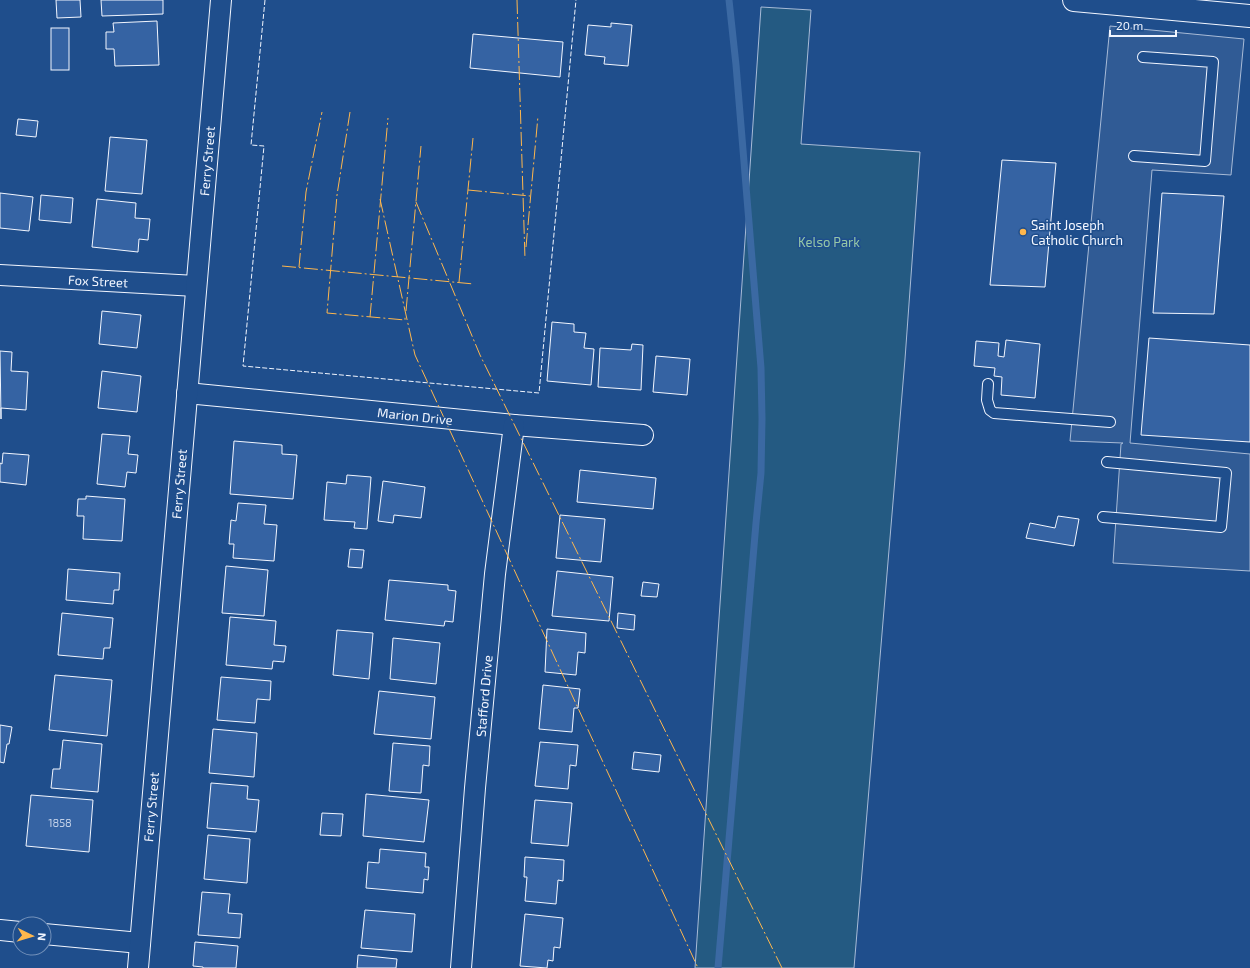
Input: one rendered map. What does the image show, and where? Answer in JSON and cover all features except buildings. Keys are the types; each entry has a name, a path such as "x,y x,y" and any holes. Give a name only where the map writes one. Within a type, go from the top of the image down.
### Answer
{"street":[{"name":"Ferry Street","path":"138,968 221,0"},
{"path":"1074,0 1242,10"},
{"name":"Fox Street","path":"0,275 196,286"},
{"name":"Marion Drive","path":"187,393 514,425 643,435"},
{"name":"Stafford Drive","path":"461,968 475,788 495,574 514,425"},
{"path":"0,930 12,931"},
{"path":"52,935 140,942"}],"lane":[{"path":"1134,156 1205,161 1212,62 1143,57"},
{"path":"988,384 987,400 990,410 994,413 1110,422"},
{"path":"1103,517 1221,527 1226,473 1107,462"}],"green space":[{"name":"Kelso Park","path":"761,7 811,10 801,144 920,152 905,359 854,968 695,968"}],"shaded area":[{"path":"1110,26 1244,39 1231,175 1152,170 1130,443 1250,454 1250,571 1113,563 1121,444 1123,443 1070,441"}],"waterway":[{"path":"718,968 761,473 762,419 761,368 736,65 729,0"}],"fence":[{"path":"265,0 251,145 264,146 243,366 539,393 576,0"}],"power":[{"path":"517,0 525,259"},
{"path":"299,267 306,192 322,112"},
{"path":"350,112 337,195 327,313 405,320 405,317"},
{"path":"526,247 538,116"},
{"path":"370,317 388,118"},
{"path":"459,282 473,138"},
{"path":"406,311 421,146"},
{"path":"468,190 530,196"},
{"path":"380,199 415,355 698,968"},
{"path":"416,202 480,355 782,968"},
{"path":"282,266 474,284"}],"place":[{"name":"Saint Joseph Catholic Church","path":"1023,232"}]}
